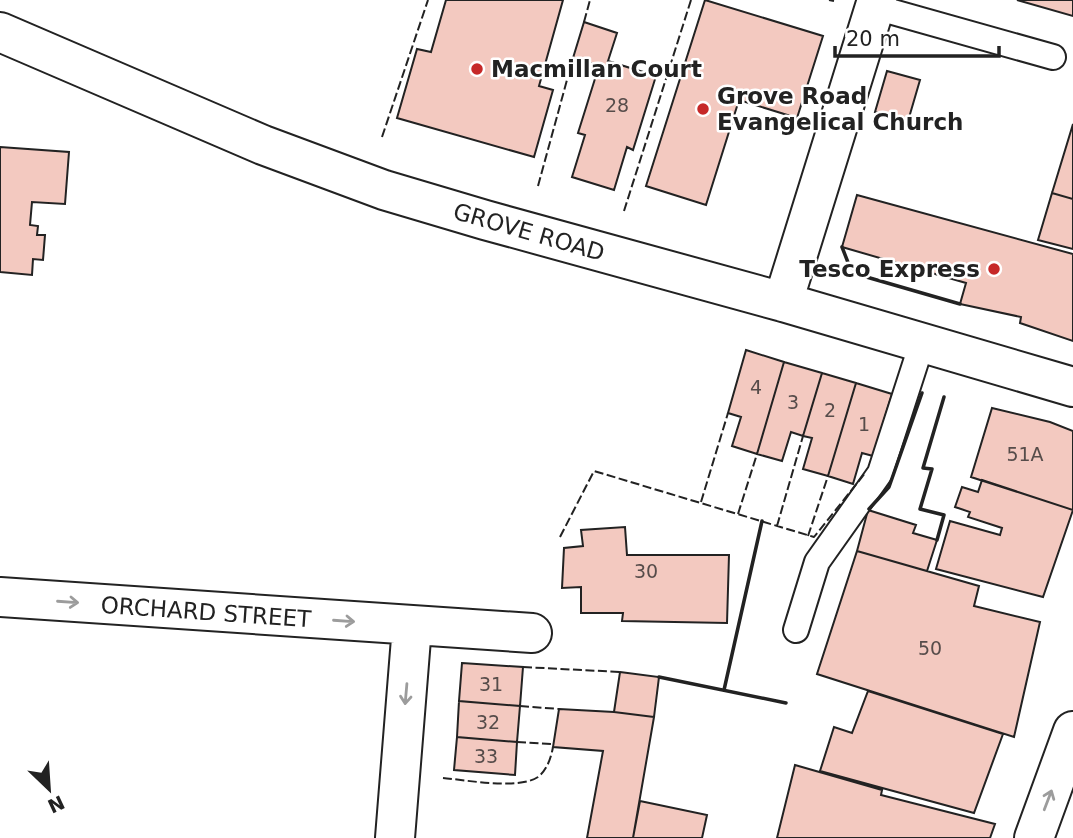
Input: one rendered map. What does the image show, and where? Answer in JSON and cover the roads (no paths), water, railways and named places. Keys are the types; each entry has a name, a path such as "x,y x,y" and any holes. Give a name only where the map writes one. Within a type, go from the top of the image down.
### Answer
{"street":[{"path":"783,302 876,4"},
{"name":"GROVE ROAD","path":"0,32 263,145 384,190 1073,387"},
{"name":"ORCHARD STREET","path":"0,597 532,633"},
{"path":"395,838 412,626"},
{"path":"1034,838 1069,752"}],"lane":[{"path":"876,4 1053,57"},
{"path":"796,630 817,562 880,473 922,343"}],"place":[{"name":"Macmillan Court","path":"477,69"},
{"name":"Grove Road Evangelical Church","path":"703,109"},
{"name":"Tesco Express","path":"994,269"}]}
